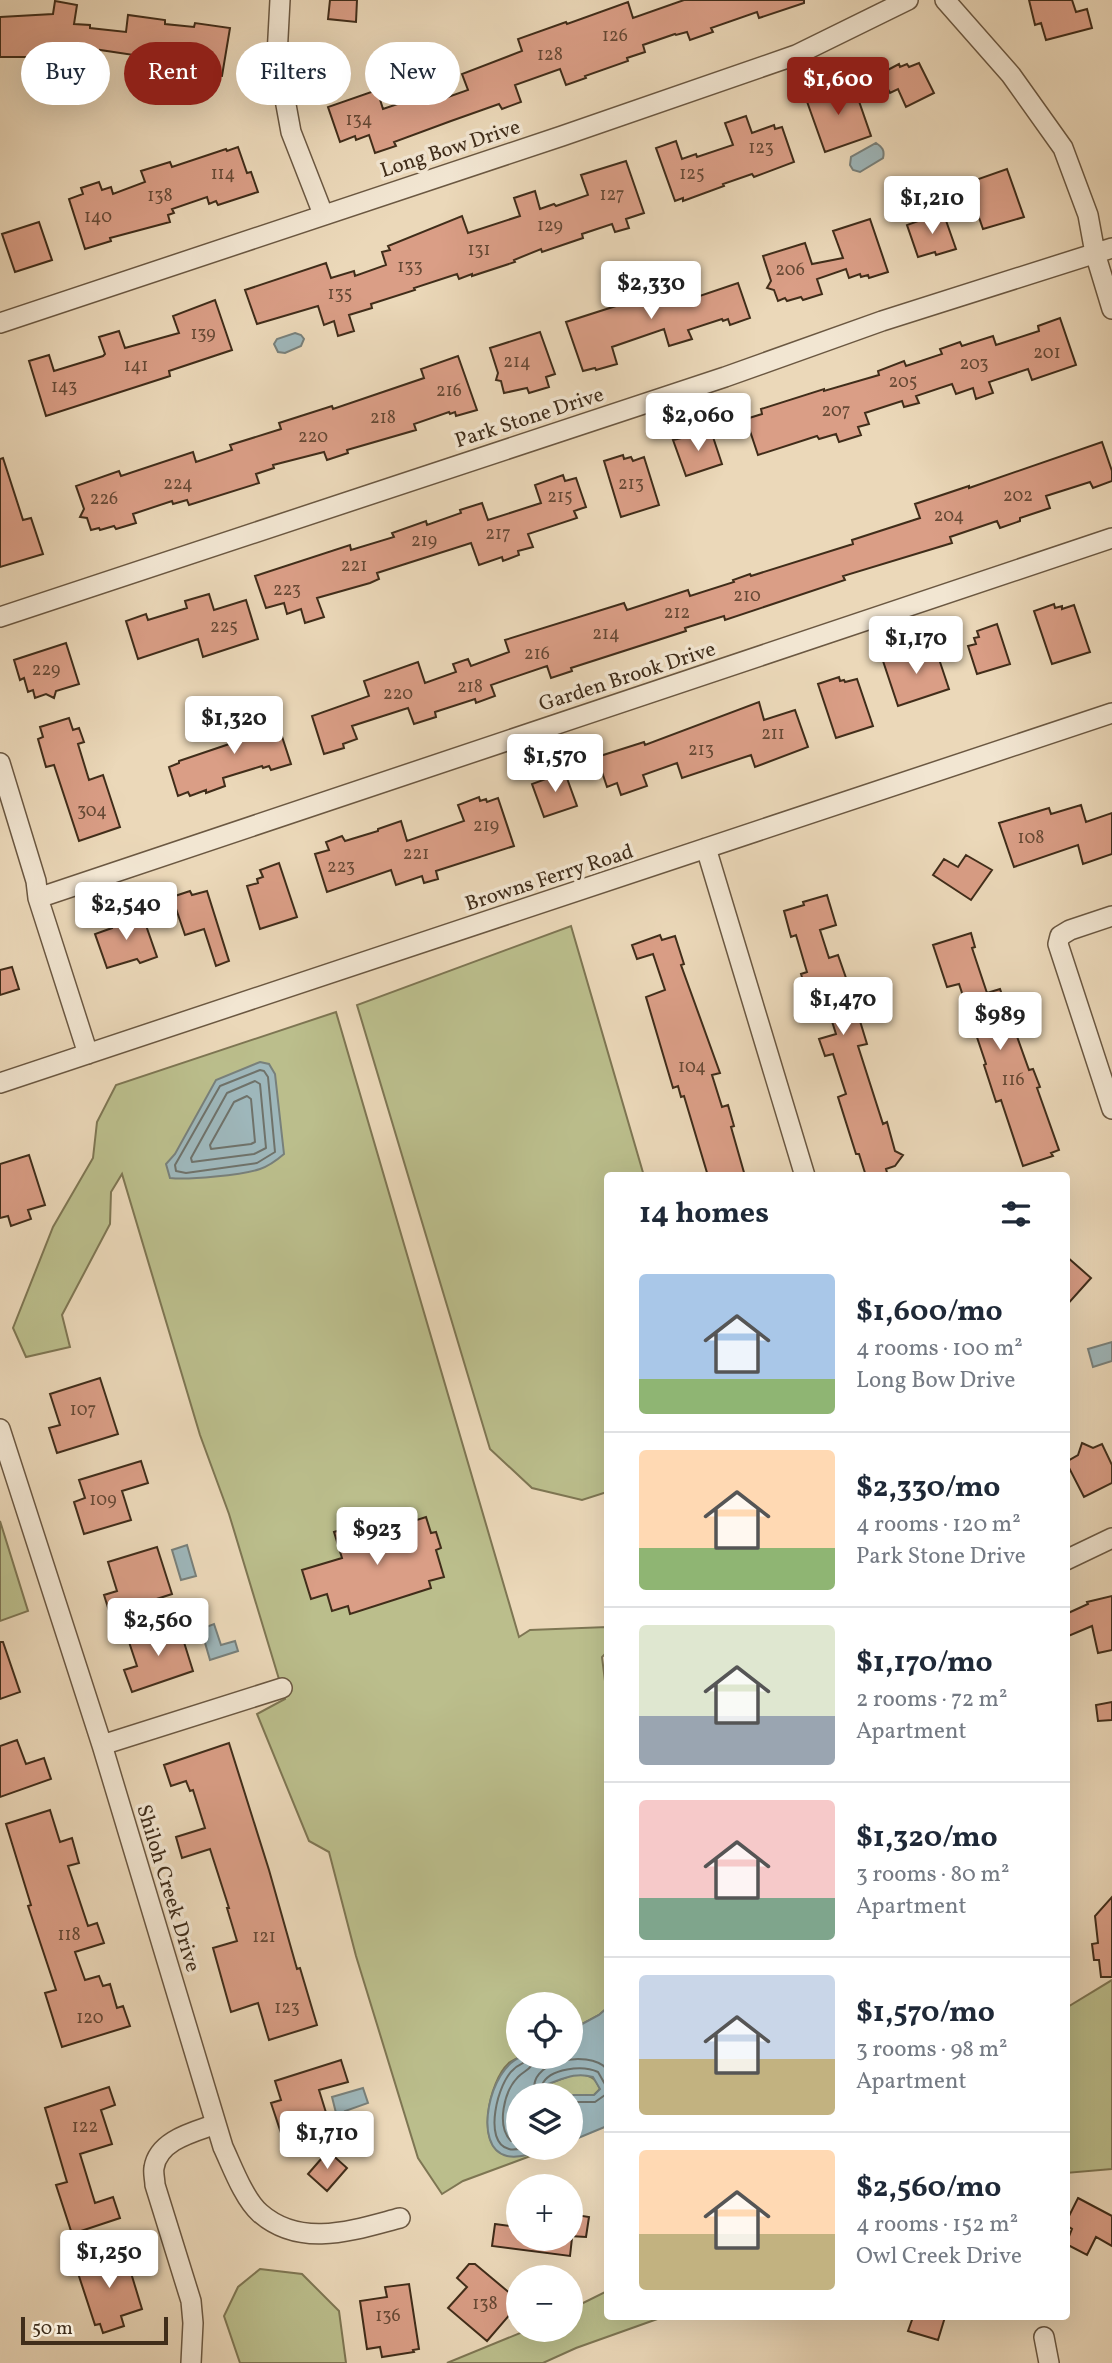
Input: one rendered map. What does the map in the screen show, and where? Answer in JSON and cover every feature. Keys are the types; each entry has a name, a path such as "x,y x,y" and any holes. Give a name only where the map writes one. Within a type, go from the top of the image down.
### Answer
{"street":[{"path":"280,0 277,56 291,132 323,214"},
{"name":"Long Bow Drive","path":"0,324 796,55 908,0"},
{"path":"945,0 1011,75 1063,148 1103,251 1112,309"},
{"name":"Park Stone Drive","path":"0,617 725,377 881,321 1103,251"},
{"name":"Garden Brook Drive","path":"38,898 1112,538"},
{"name":"Browns Ferry Road","path":"0,1083 1112,713"},
{"path":"0,763 36,881 38,898 88,1054"},
{"path":"706,848 804,1172"},
{"path":"1112,916 1070,930 1060,936 1058,944 1112,1110"},
{"name":"Shiloh Creek Drive","path":"0,1429 102,1745 223,2147 242,2188 259,2213 285,2228 312,2235 344,2233 400,2218"},
{"path":"1070,1558 1112,1538"},
{"path":"102,1745 282,1688"},
{"path":"191,2363 191,2301 155,2185 154,2168 161,2152 179,2137 216,2124"},
{"path":"1044,2337 1048,2363"}],"green space":[{"path":"571,926 643,1172 604,1172 604,1493 582,1500 532,1488 490,1449 357,1005"},
{"path":"336,1012 519,1637 530,1630 604,1627 604,2011 583,2024 583,1992 506,1992 506,2066 501,2072 491,2098 488,2127 490,2140 496,2149 506,2155 506,2160 520,2160 463,2181 442,2194 418,2158 356,1956 329,1852 309,1841 257,1714 285,1699 229,1514 200,1435 122,1174 111,1192 110,1224 62,1315 70,1347 26,1357 13,1328 53,1227 93,1158 97,1122 116,1085"},
{"path":"0,1521 28,1611 0,1621"},
{"path":"1112,1980 1112,2169 1070,2173 1070,2006"},
{"path":"572,2075 591,2077 600,2089 594,2095 583,2095 583,2083 551,2083"},
{"path":"260,2269 302,2274 339,2311 346,2363 240,2363 224,2316 238,2287"},
{"path":"604,2292 604,2320 655,2320 576,2348 543,2363 447,2363 506,2339 506,2342 583,2342 583,2303"}],"water":[{"path":"876,143 884,153 883,158 860,172 853,170 850,165 851,157"},
{"path":"295,333 304,339 301,346 285,353 278,352 274,344 277,339"},
{"path":"260,1062 269,1064 275,1074 284,1154 267,1166 252,1171 202,1178 170,1178 166,1164 175,1154 216,1080"},
{"path":"1112,1342 1112,1361 1093,1367 1088,1349"},
{"path":"187,1545 196,1576 181,1580 172,1550"},
{"path":"214,1624 221,1645 235,1641 238,1651 210,1660 201,1629"},
{"path":"604,2011 604,2127 583,2136 583,2095 594,2095 600,2089 593,2077 571,2076 551,2083 506,2083 506,2155 496,2150 487,2124 493,2091 501,2076 506,2069 583,2069 583,2024"},
{"path":"363,2088 368,2103 345,2111 346,2114 337,2117 332,2097"}],"building":[{"path":"330,0 357,0 356,22 328,19"},
{"path":"684,0 804,0 804,3 759,18 757,12 711,28 713,32 690,40 687,32 643,45 645,52 627,58 628,61 566,85 560,69 515,85 521,102 502,109 499,104 394,142 396,146 375,153 369,135 356,140 355,136 340,142 328,107 351,105 351,99 365,94 365,105 382,105 383,109 395,105 460,105 460,93 468,90 462,74 522,51 518,39 628,2 633,18"},
{"path":"1029,0 1072,0 1076,12 1087,9 1092,28 1046,40 1041,23 1035,25"},
{"path":"55,1 77,5 74,24 90,25 90,28 126,32 128,15 165,20 165,24 194,27 195,23 230,28 222,76 222,42 124,42 124,54 110,51 110,42 21,42 21,57 0,57 0,17 53,14"},
{"path":"919,63 934,93 906,107 898,89 890,93 880,74 899,64 900,67 907,64 909,67"},
{"path":"853,84 871,136 825,152 805,96 826,89 827,93"},
{"path":"746,116 752,133 774,125 775,129 782,127 794,162 754,177 752,174 723,184 724,186 683,201 683,198 675,201 656,148 676,141 682,159 733,145 725,123"},
{"path":"238,147 247,173 251,172 258,192 218,205 216,201 209,204 207,197 172,209 174,213 168,215 170,222 110,238 111,241 85,249 69,199 83,194 81,188 99,182 102,190 111,187 113,194 145,182 141,171 170,162 172,167"},
{"path":"626,161 644,213 626,219 629,228 615,232 612,224 582,234 583,238 542,252 541,249 514,260 515,262 472,276 459,279 457,274 414,288 415,290 371,304 372,308 349,315 354,331 338,336 334,321 324,325 318,306 257,324 245,290 326,263 331,278 354,271 355,276 386,265 382,252 390,250 388,246 462,216 468,233 520,216 514,198 535,191 540,209 588,195 581,175"},
{"path":"1007,169 1024,217 983,229 967,183"},
{"path":"943,212 956,249 918,257 907,225"},
{"path":"870,219 888,272 869,278 868,275 861,277 860,274 849,278 846,269 817,279 822,294 803,300 801,297 778,301 774,290 767,288 771,281 763,256 805,243 812,264 843,258 833,231"},
{"path":"39,222 52,260 15,272 2,234"},
{"path":"738,283 750,318 730,325 728,319 722,319 688,330 692,339 669,346 664,329 612,347 617,364 583,371 566,322 619,305 618,301 659,287 660,289 673,285 679,303"},
{"path":"215,300 232,350 169,371 170,376 46,416 29,361 49,355 54,371 103,356 105,354 99,337 119,331 125,348 179,333 173,316"},
{"path":"1060,318 1076,365 1032,380 1028,369 989,382 993,393 976,399 973,388 956,394 952,384 916,396 919,403 904,407 902,401 865,413 869,424 858,427 861,435 839,442 836,434 819,439 817,436 758,455 746,419 762,414 761,409 879,375 878,371 904,361 906,366 942,354 940,349 960,342 962,346 993,336 996,345 1039,331 1038,326"},
{"path":"540,332 555,374 546,377 549,387 529,393 527,388 504,393 501,381 496,380 498,373 490,348"},
{"path":"458,356 477,410 456,416 455,412 449,412 414,424 416,430 347,450 348,453 327,460 324,452 273,465 274,468 256,474 259,483 189,505 187,500 173,504 172,501 133,514 136,523 116,529 114,526 91,530 87,518 80,517 84,509 76,486 119,471 121,476 193,452 196,462 232,450 230,445 281,429 279,423 332,406 333,409 424,378 421,369"},
{"path":"711,431 722,464 686,476 673,440"},
{"path":"1102,442 1112,471 1112,481 1093,488 1090,482 1046,496 1050,508 1020,518 1020,521 1000,528 997,521 950,537 952,543 843,576 845,580 725,620 724,616 685,628 686,631 571,668 572,671 551,678 547,666 491,685 495,696 476,703 475,699 435,712 436,717 414,724 408,708 352,726 357,739 343,744 344,748 324,754 312,716 369,696 364,681 418,662 425,683 456,672 453,664 468,659 471,666 509,652 505,640 624,603 627,610 688,590 690,596 750,574 751,576 853,544 852,540 920,518 915,504"},
{"path":"623,455 624,459 631,457 633,461 644,457 659,505 621,517 604,461"},
{"path":"3,458 23,520 31,518 43,554 0,567 0,459"},
{"path":"563,475 565,481 576,478 586,507 574,511 577,518 528,534 533,547 518,551 519,555 503,561 502,557 479,565 471,543 377,573 379,579 370,583 317,598 324,617 305,623 301,609 287,614 284,603 266,608 255,576 350,545 351,550 394,537 392,533 426,521 427,525 482,503 488,520 541,503 535,485"},
{"path":"209,594 214,610 246,600 258,639 203,657 198,639 138,659 126,621 146,614 148,620 187,608 185,601"},
{"path":"1054,604 1055,608 1062,606 1062,609 1074,605 1090,652 1052,664 1034,611"},
{"path":"997,624 1010,664 977,674 968,646 976,644 974,638 979,637 977,631"},
{"path":"66,643 79,684 56,691 54,698 46,694 35,698 33,690 28,692 24,678 20,680 14,660"},
{"path":"935,647 949,689 898,706 883,661"},
{"path":"839,677 840,681 845,682 857,679 873,726 836,738 818,684"},
{"path":"759,702 764,720 795,710 808,747 755,767 751,755 682,778 677,763 643,775 647,786 621,795 617,783 607,787 597,757 644,742 645,745"},
{"path":"273,709 291,764 271,770 269,766 262,766 223,778 225,786 206,793 206,790 190,796 188,792 178,796 169,767 179,761 241,740 235,722"},
{"path":"69,718 73,730 79,728 84,742 78,744 89,780 103,775 120,827 79,841 54,765 46,767 38,739 43,737 40,727"},
{"path":"564,770 577,806 544,817 532,784 546,779 545,776"},
{"path":"479,797 480,801 486,799 487,802 498,798 514,846 436,871 438,879 424,883 422,876 396,885 391,870 327,892 315,854 329,850 326,842 342,836 345,841 401,821 407,841 464,821 458,805"},
{"path":"1081,805 1086,822 1112,813 1112,854 1083,864 1078,845 1014,867 999,823 1049,808 1051,814"},
{"path":"966,855 992,870 971,900 933,875 944,859 958,867"},
{"path":"279,863 297,917 260,929 247,886 258,883 257,879 263,877 260,870"},
{"path":"190,891 192,895 207,891 229,961 216,966 204,929 185,935 172,897"},
{"path":"827,895 836,925 820,930 829,958 838,955 867,1044 858,1046 883,1124 887,1122 895,1151 903,1155 895,1166 886,1169 887,1172 865,1172 859,1154 856,1154 838,1097 846,1094 833,1054 825,1056 819,1039 836,1034 822,990 807,994 801,974 807,972 796,935 791,937 784,911 804,905 803,902"},
{"path":"142,914 157,957 140,963 137,959 107,968 95,934 112,928 111,924"},
{"path":"971,933 975,947 972,948 987,993 1000,989 1029,1070 1033,1069 1040,1087 1037,1088 1059,1150 1051,1153 1053,1156 1023,1166 1001,1100 996,1102 959,984 947,987 933,945"},
{"path":"660,935 662,940 675,936 684,964 681,965 720,1073 712,1075 722,1107 728,1105 734,1126 731,1127 744,1172 707,1172 684,1096 681,1097 678,1086 673,1088 646,997 665,990 653,954 637,959 632,945"},
{"path":"12,967 19,989 0,995 0,970"},
{"path":"29,1155 45,1205 28,1210 31,1219 11,1226 8,1216 0,1218 0,1164"},
{"path":"1070,1260 1091,1278 1070,1302"},
{"path":"100,1378 118,1434 57,1453 49,1428 60,1425 50,1394"},
{"path":"1082,1443 1093,1448 1102,1444 1112,1465 1112,1483 1084,1497 1070,1470 1070,1460 1078,1455"},
{"path":"141,1461 148,1483 122,1491 131,1520 84,1534 74,1502 85,1498 79,1480"},
{"path":"426,1517 431,1533 436,1532 441,1548 436,1550 444,1577 429,1581 431,1588 350,1614 348,1606 332,1611 327,1594 311,1599 302,1570 342,1558 334,1532 360,1524 364,1537"},
{"path":"157,1547 172,1594 110,1614 104,1595 117,1591 108,1562"},
{"path":"1112,1596 1112,1650 1098,1653 1092,1626 1070,1635 1070,1612 1088,1604 1087,1602"},
{"path":"178,1623 193,1671 132,1692 124,1670 137,1666 128,1639"},
{"path":"0,1642 3,1642 20,1692 0,1699"},
{"path":"1112,1702 1112,1720 1098,1721 1096,1705"},
{"path":"17,1740 26,1764 44,1758 51,1779 0,1797 0,1746"},
{"path":"229,1743 297,1969 300,1968 317,2025 269,2040 258,2003 231,2012 213,1948 237,1941 229,1908 210,1849 182,1858 176,1837 205,1828 193,1790 190,1791 186,1781 171,1786 164,1765"},
{"path":"50,1810 60,1842 72,1838 79,1863 68,1866 88,1926 97,1923 104,1943 75,1952 85,1980 99,1976 103,1986 110,1984 117,2008 123,2006 130,2026 62,2047 45,1993 56,1990 28,1906 31,1905 6,1824"},
{"path":"1112,1897 1112,1977 1101,1977 1099,1960 1094,1960 1092,1944 1098,1943 1095,1916"},
{"path":"341,2060 348,2082 319,2090 328,2119 281,2133 271,2103 281,2100 275,2081"},
{"path":"109,2087 115,2105 101,2110 112,2144 80,2154 95,2203 113,2197 120,2218 72,2234 56,2185 67,2182 45,2108"},
{"path":"328,2151 347,2168 327,2191 308,2174"},
{"path":"1078,2198 1112,2216 1112,2246 1096,2237 1087,2255 1070,2246 1070,2214"},
{"path":"583,2216 589,2217 586,2237 583,2237"},
{"path":"495,2224 506,2225 506,2248 492,2246"},
{"path":"124,2250 142,2309 121,2316 124,2326 103,2333 100,2324 95,2325 76,2267"},
{"path":"531,2251 571,2251 570,2256"},
{"path":"469,2264 475,2264 506,2290 506,2319 487,2341 448,2308 467,2287 457,2278"},
{"path":"409,2284 419,2349 382,2357 380,2347 367,2349 360,2301 387,2297 385,2287"},
{"path":"912,2320 944,2320 938,2340 908,2331"}]}
